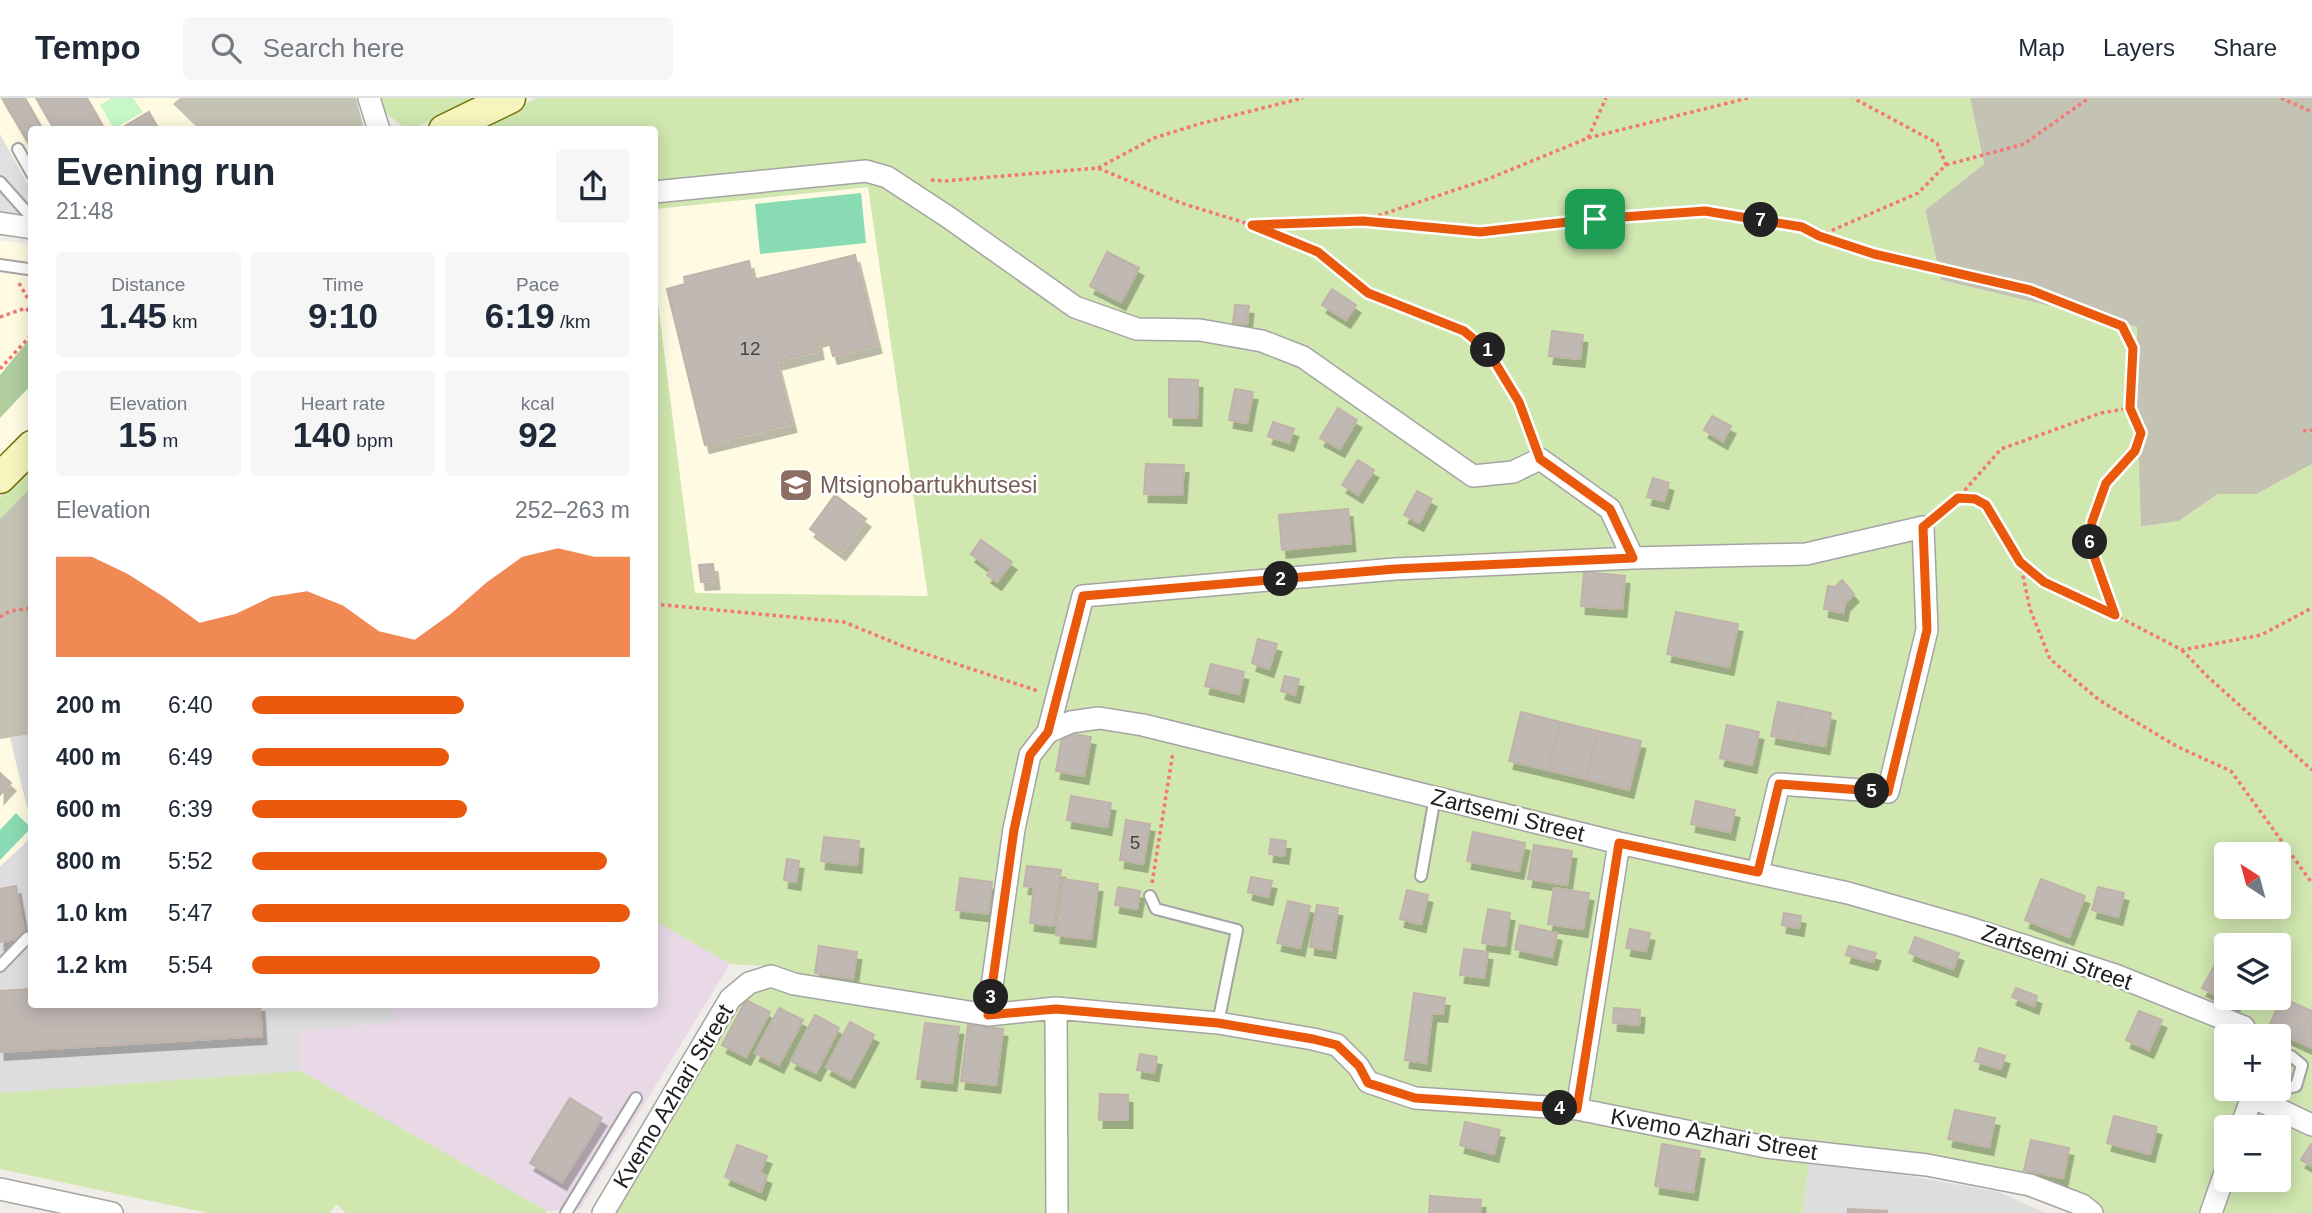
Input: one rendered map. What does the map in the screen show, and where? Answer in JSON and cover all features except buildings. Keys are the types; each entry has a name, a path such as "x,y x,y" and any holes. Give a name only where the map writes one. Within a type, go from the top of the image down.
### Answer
{"main road":[{"path":"452,126 510,98"},
{"path":"2,473 28,450"}],"street":[{"path":"369,98 378,126"},
{"path":"658,192 866,171 887,177 1076,307 1137,329 1200,330 1262,341 1303,358 1474,476 1513,472 1540,459 1610,509 1633,558"},
{"path":"0,223 28,227"},
{"path":"988,1015 1014,830 1030,755 1048,732 1083,596 1395,569 1633,558 1806,554 1923,527 1927,630 1888,792 1779,784 1758,872"},
{"name":"Zartsemi Street","path":"1048,732 1071,722 1099,719 1143,725 1619,843 1848,893 1964,926 2115,975 2237,1024"},
{"path":"1577,1109 1619,843"},
{"name":"Kvemo Azhari Street","path":"603,1213 730,999 749,983 771,976 794,984 988,1015 1056,1009 1218,1023 1337,1045 1359,1066 1368,1083 1415,1098 1577,1109 1766,1147 1927,1165 2030,1185 2082,1205 2092,1213"},
{"path":"1056,1009 1057,1213"},
{"path":"2261,1101 2312,1125"},
{"path":"0,1189 112,1213"},
{"path":"2211,1213 2218,1192"}],"lane":[{"path":"18,149 28,167"},
{"path":"0,182 28,214"},
{"path":"0,265 27,269"},
{"path":"1421,876 1435,797"},
{"path":"1150,896 1156,909 1237,930 1218,1023"},
{"path":"0,966 28,938"},
{"path":"2291,1056 2302,1065 2296,1086 2291,1088"},
{"path":"566,1213 636,1097"}],"path":[{"path":"887,177 944,181 1098,168 1154,138 1303,98"},
{"path":"1588,138 1606,98"},
{"path":"1363,221 1488,179 1588,138 1748,98"},
{"path":"1853,98 1937,144 1947,165"},
{"path":"1819,236 1918,193 1947,165 2024,144 2090,98"},
{"path":"2281,98 2312,112"},
{"path":"1098,168 1181,204 1252,225 1318,252 1368,293 1464,331 1488,351 1519,402 1540,459"},
{"path":"1252,225 1363,221 1480,232 1595,219 1705,211 1802,227 1819,236 1874,254 2030,290 2122,326 2133,348 2130,408 2141,433 2135,451 2106,483 2092,522 2090,545 2115,615"},
{"path":"12,281 19,283 28,299"},
{"path":"0,317 26,308 28,310"},
{"path":"0,369 28,338"},
{"path":"1923,527 1958,498 2001,449 2101,413 2130,408"},
{"path":"2303,431 2312,430"},
{"path":"1958,498 1975,499 1986,505 2020,562 2030,609 2050,659 2099,700 2178,747 2231,771 2312,883"},
{"path":"2020,562 2044,582 2182,650 2312,770"},
{"path":"658,604 844,622 905,647 1056,697"},
{"path":"2182,650 2261,635 2312,608"},
{"path":"0,617 10,611 28,609"},
{"path":"1150,896 1177,733"}],"shaded area":[{"path":"0,98 180,98 174,105 196,126 28,126 28,185 0,134"},
{"path":"180,98 356,98 363,126 196,126 173,104"},
{"path":"1970,98 2312,98 2312,464 2257,494 2218,494 2179,521 2140,527 2137,327 1941,280 1925,210 1984,164"},
{"path":"0,134 28,185 28,222 0,217"},
{"name":"Mtsignobartukhutsesi","path":"868,187 928,597 695,594 658,304 658,209"},
{"path":"0,240 28,244 28,429 0,459"},
{"path":"28,490 28,734 0,739 0,519"},
{"path":"28,735 28,812 10,738"},
{"path":"10,738 28,812 28,841 0,866 0,739"},
{"path":"28,841 28,1008 394,1008 396,1021 300,1031 301,1071 0,1093 0,866"},
{"path":"658,923 730,964 580,1209 547,1211 301,1071 300,1031 396,1021 394,1008 658,1008"},
{"path":"1809,1158 1999,1192 2045,1213 1803,1213"}],"green space":[{"path":"112,98 133,98 143,112 119,126 112,126 100,105"},
{"path":"376,98 480,98 418,126 402,126 378,107"},
{"path":"537,98 1970,98 1984,164 1925,210 1941,280 2137,327 2141,527 2179,521 2218,494 2257,494 2312,464 2312,1125 2261,1101 2291,1101 2291,1024 2214,1024 2214,1101 2251,1101 2245,1115 2214,1115 2214,1192 2218,1192 2211,1213 2092,1213 2030,1185 1809,1158 1803,1213 615,1213 734,1001 767,984 794,983 783,967 730,964 658,923 658,304 695,593 928,596 868,187 658,209 658,126 482,126"},
{"path":"861,193 866,243 760,254 755,204"},
{"path":"28,341 28,388 0,418 0,375"},
{"path":"28,469 28,490 0,519 0,498"},
{"path":"16,813 28,825 28,831 0,860 0,830"},
{"path":"301,1071 547,1211 546,1213 346,1213 336,1204 330,1213 208,1213 0,1169 0,1093"},
{"path":"2264,1107 2281,1115 2254,1115"},
{"path":"2291,1119 2312,1129 2312,1213 2219,1213 2227,1192 2291,1192"}],"place":[{"name":"Mtsignobartukhutsesi","path":"796,485"}],"route":[{"path":"1705,211 1802,227 1819,236 1874,254 2030,290 2122,326 2133,348 2130,408 2141,433 2135,451 2106,483 2092,522 2090,545 2115,615 2044,582 2020,562 1986,505 1975,499 1958,498 1923,527 1927,630 1888,792 1779,784 1758,872 1619,843 1577,1109 1415,1098 1368,1083 1359,1066 1337,1045 1218,1023 1056,1009 988,1015 1014,830 1030,755 1048,732 1083,596 1395,569 1633,558 1610,509 1540,459 1519,402 1488,351 1464,331 1368,293 1318,252 1252,225 1363,221 1480,232 1595,219 1705,211"}]}
